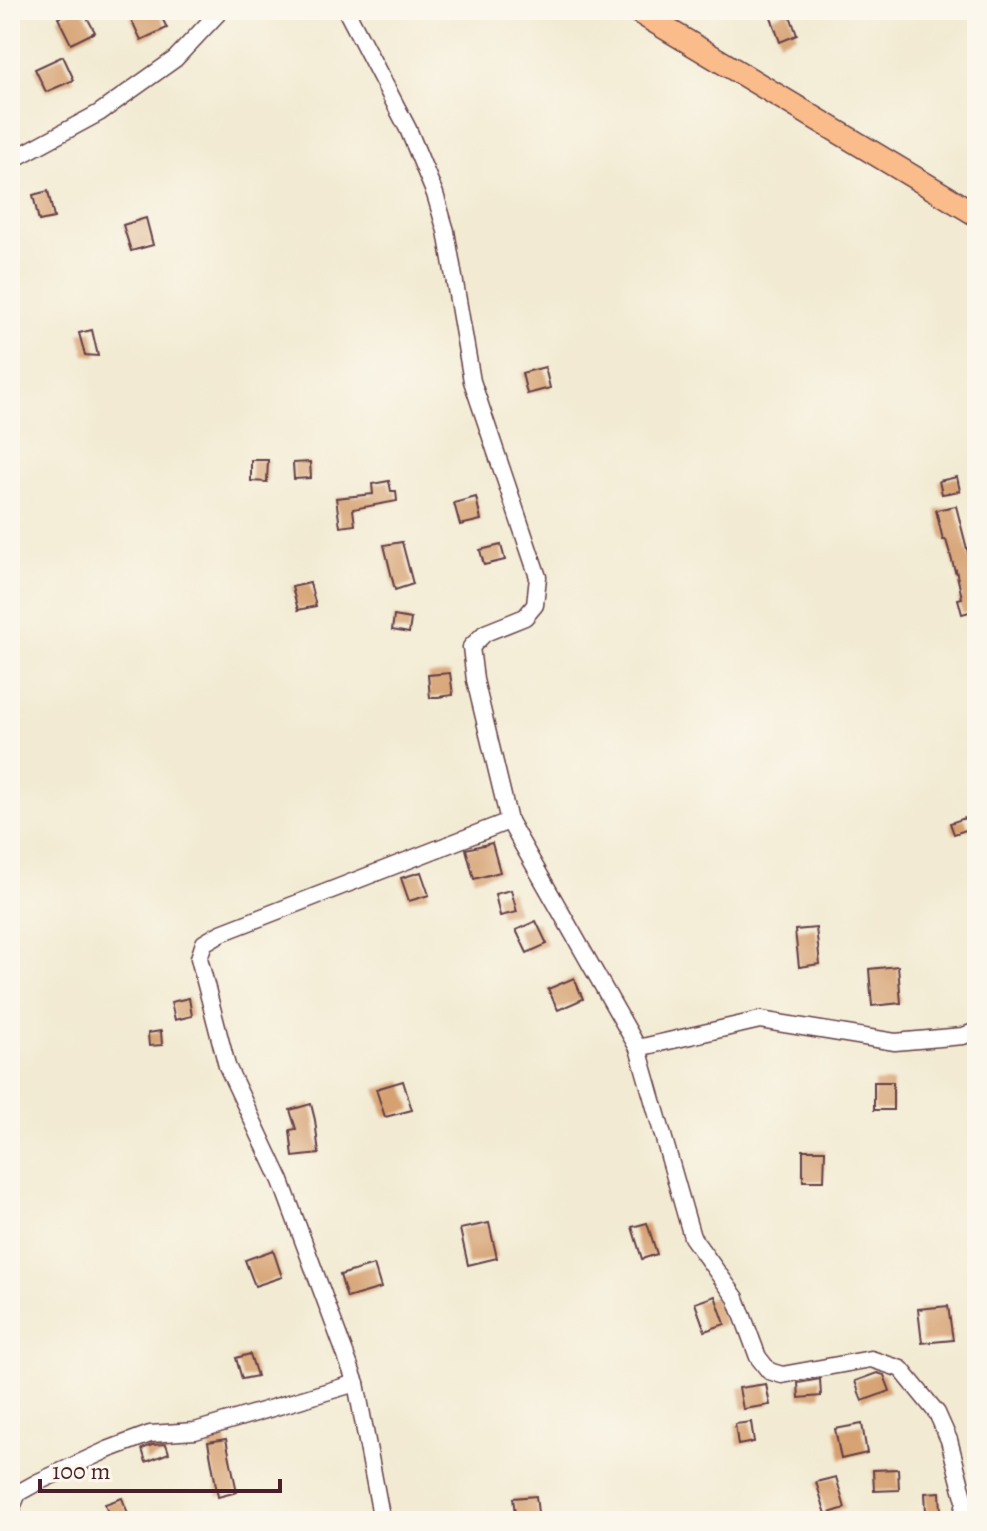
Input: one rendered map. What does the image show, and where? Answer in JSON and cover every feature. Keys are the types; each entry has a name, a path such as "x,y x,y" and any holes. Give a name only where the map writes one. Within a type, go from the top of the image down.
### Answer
{"main road":[{"path":"635,10 977,215"}],"street":[{"path":"10,161 99,113 175,59 221,10"},
{"path":"346,10 408,129 435,194 446,231 472,381 538,577 535,605 525,617 485,633 471,647 475,680 509,821 638,1048 692,1237 736,1298 758,1357 769,1371 782,1375 871,1359 901,1369 937,1413 949,1440 965,1501 961,1521"},
{"path":"382,1521 356,1383 281,1181 227,1066 199,958 204,943 221,933 509,821"},
{"path":"638,1048 760,1020 895,1042 963,1036 977,1031"},
{"path":"13,1521 12,1507 18,1493 107,1450 150,1434 195,1431 356,1383"}],"building":[{"path":"73,10 83,10 95,32 71,44 58,18"},
{"path":"145,10 158,10 167,28 141,40 130,17"},
{"path":"788,10 797,35 780,42 771,17"},
{"path":"63,56 74,80 46,92 35,69"},
{"path":"48,191 54,218 39,221 33,195"},
{"path":"146,218 153,245 131,251 123,225"},
{"path":"92,330 98,356 85,355 79,333"},
{"path":"545,367 550,388 527,394 522,373"},
{"path":"251,460 268,460 267,482 251,481"},
{"path":"310,462 311,478 294,479 293,463"},
{"path":"957,477 960,491 942,494 939,481"},
{"path":"389,481 391,491 396,491 397,501 353,509 355,525 340,527 336,498 373,494 372,484"},
{"path":"476,497 481,520 460,525 454,503"},
{"path":"956,506 977,588 977,610 962,614 956,570 946,540 943,540 936,510"},
{"path":"402,542 413,584 395,590 384,545"},
{"path":"501,545 505,560 484,565 480,550"},
{"path":"310,583 316,606 298,610 292,587"},
{"path":"394,616 411,619 409,633 392,630"},
{"path":"450,673 453,695 430,698 428,675"},
{"path":"965,818 969,829 954,834 950,823"},
{"path":"492,843 500,872 474,879 466,849"},
{"path":"421,872 429,895 409,901 401,878"},
{"path":"511,890 517,912 500,916 495,894"},
{"path":"536,921 547,944 527,953 516,930"},
{"path":"816,928 820,964 799,967 795,930"},
{"path":"898,966 901,1003 872,1006 869,969"},
{"path":"574,978 583,999 558,1010 548,989"},
{"path":"189,998 192,1016 175,1020 171,1002"},
{"path":"161,1031 162,1045 149,1046 148,1033"},
{"path":"403,1081 412,1110 385,1117 376,1089"},
{"path":"874,1082 893,1082 893,1110 874,1110"},
{"path":"311,1104 319,1154 293,1157 290,1130 296,1129 290,1110"},
{"path":"803,1150 825,1150 824,1181 803,1181"},
{"path":"489,1223 497,1258 468,1265 460,1229"},
{"path":"647,1223 657,1254 642,1259 632,1227"},
{"path":"273,1250 282,1277 255,1286 245,1260"},
{"path":"374,1265 381,1288 347,1298 340,1275"},
{"path":"715,1296 725,1324 705,1331 695,1303"},
{"path":"948,1306 953,1340 922,1343 918,1309"},
{"path":"250,1354 257,1376 242,1379 236,1358"},
{"path":"877,1373 884,1375 890,1391 862,1401 855,1381"},
{"path":"820,1379 821,1396 799,1398 798,1383"},
{"path":"766,1384 770,1405 743,1409 739,1388"},
{"path":"751,1422 754,1442 738,1445 735,1424"},
{"path":"862,1424 867,1453 841,1459 835,1429"},
{"path":"226,1439 237,1492 218,1497 208,1442"},
{"path":"166,1444 169,1453 146,1462 142,1449"},
{"path":"898,1469 899,1490 874,1491 873,1470"},
{"path":"836,1477 845,1508 826,1514 816,1482"},
{"path":"940,1492 941,1511 926,1512 925,1493"},
{"path":"536,1496 539,1521 516,1521 513,1498"},
{"path":"122,1498 131,1521 111,1521 105,1504"}]}
